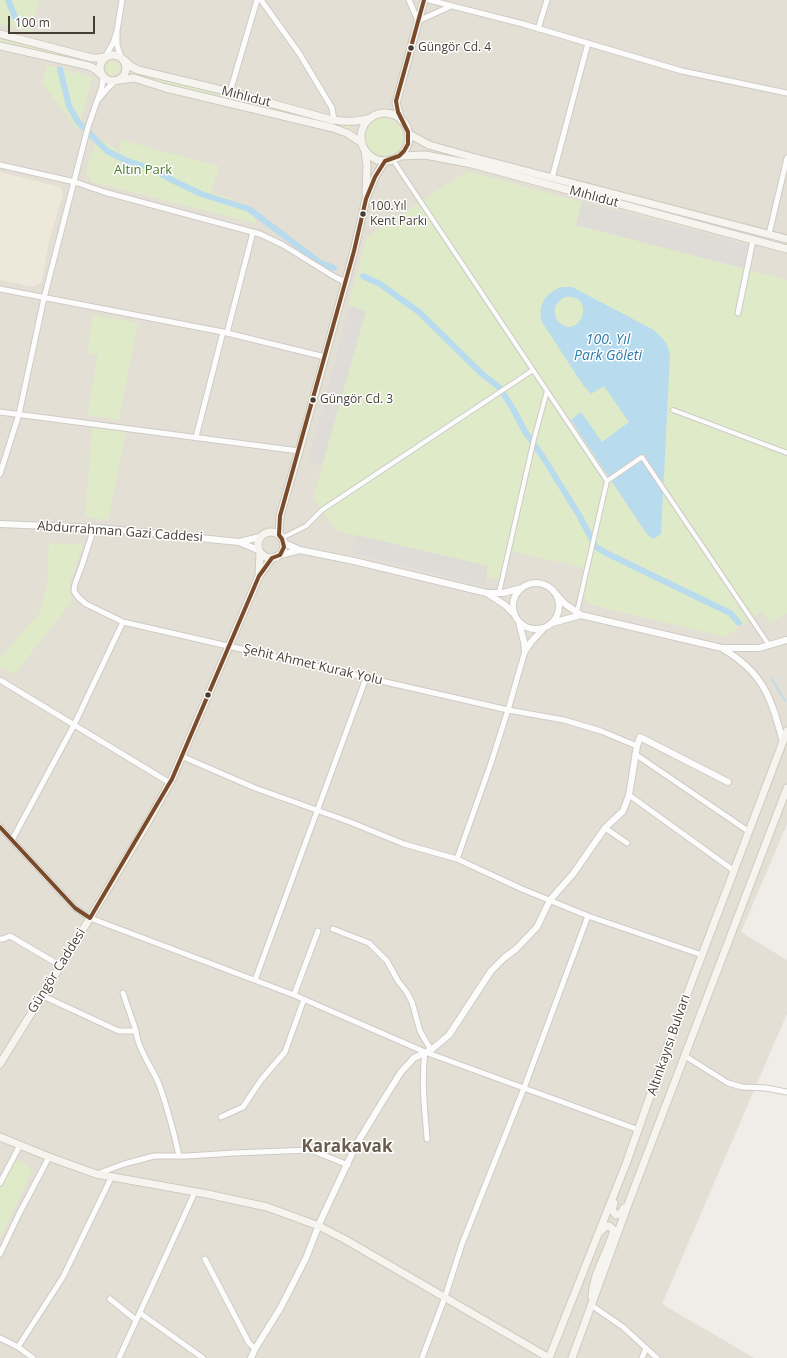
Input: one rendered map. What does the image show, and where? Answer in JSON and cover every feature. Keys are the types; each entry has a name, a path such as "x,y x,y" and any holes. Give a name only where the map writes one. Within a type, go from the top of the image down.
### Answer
{"main road":[{"path":"401,120 396,103 424,0"},
{"path":"0,34 92,58 105,57 113,54 123,58 127,68 123,77 118,80 111,81 89,66 0,46"},
{"path":"103,76 101,73 100,64 105,57"},
{"name":"Mıhlıdut","path":"123,58 132,67 138,70 230,92 334,120 356,122 371,118"},
{"name":"Mıhlıdut","path":"118,80 134,78 166,88 333,128 347,133 362,142"},
{"path":"381,114 396,103"},
{"path":"365,150 374,158 385,161 393,160 400,156 407,146 409,134 406,126 395,115 387,113 371,118 364,127 361,135 367,166 366,199"},
{"name":"Mıhlıdut","path":"409,134 429,145 787,239"},
{"name":"Mıhlıdut","path":"400,156 425,155 472,164 787,249"},
{"path":"280,516 258,541 259,552 268,558 280,555 282,551 280,516 346,282 366,199 375,177 385,161"},
{"path":"267,532 276,533 282,538"},
{"name":"Güngör Caddesi","path":"259,552 259,576"},
{"name":"Güngör Caddesi","path":"1,1059 43,996 170,783 259,576 272,558"},
{"name":"Altınkayısı Bulvarı","path":"549,1358 639,1130 672,1034 787,731"},
{"name":"Altınkayısı Bulvarı","path":"572,1358 633,1191 787,788"},
{"path":"0,1137 48,1157 96,1174 196,1192 267,1207 319,1226 549,1358"},
{"path":"632,1148 628,1169 612,1210 614,1213 618,1215 621,1213 633,1191"},
{"path":"591,1305 595,1276 614,1230 609,1226 606,1226 597,1238"}],"street":[{"path":"105,57 113,43 117,30 122,0"},
{"path":"230,92 257,0"},
{"path":"261,0 299,53 332,108 334,120"},
{"path":"409,0 418,21 447,3"},
{"path":"428,0 447,3 682,71 787,93"},
{"path":"538,29 547,0"},
{"path":"117,30 117,45 123,58"},
{"path":"552,178 588,43"},
{"path":"0,474 19,414 44,298 88,127 102,87 103,76"},
{"path":"97,101 108,88 118,80"},
{"path":"769,234 787,158"},
{"path":"393,160 607,480"},
{"path":"0,165 75,182 104,192 240,227 260,234 283,245 333,276 346,282"},
{"path":"196,437 253,232"},
{"path":"738,313 753,240"},
{"path":"0,289 225,333 325,357"},
{"path":"533,370 322,510 306,526 282,538 300,550 354,561 487,593 510,592 535,583 542,584 549,588 565,604 579,614 722,648 758,648 770,646 787,640"},
{"path":"500,593 534,439 547,391"},
{"path":"673,410 787,452"},
{"path":"0,412 299,451"},
{"path":"579,614 594,536 607,480 642,457 770,646"},
{"name":"Abdurrahman Gazi Caddesi","path":"0,524 94,528 239,542 260,537"},
{"name":"Şehit Ahmet Kurak Yolu","path":"94,528 75,584 74,592 86,604 123,622 508,710 564,720 601,731 636,746"},
{"name":"Abdurrahman Gazi Caddesi","path":"239,542 259,552"},
{"path":"280,555 300,550"},
{"path":"457,859 490,766 508,710 524,651 524,642 513,608 514,600 522,588"},
{"path":"487,593 505,605 515,615"},
{"path":"552,623 557,616 559,608 555,593"},
{"path":"524,651 537,635 546,627 552,623 579,614"},
{"path":"518,621 524,626 530,628 538,629 546,627"},
{"path":"12,840 74,725 123,622"},
{"path":"722,648 744,662 763,686 775,713 783,742"},
{"path":"255,980 366,678"},
{"path":"0,680 170,783"},
{"path":"251,1358 281,1307 306,1258 356,1145 401,1072 414,1058 428,1051 448,1035 491,971 538,927 550,900 573,874 605,828 624,812 629,795 636,746 640,737 728,782"},
{"path":"635,754 748,831"},
{"path":"181,756 255,788 350,822 404,844 457,859 522,889 588,916 702,955"},
{"path":"629,795 733,870"},
{"path":"0,827 75,908 90,918 294,995 428,1051 639,1130"},
{"path":"605,828 627,843"},
{"path":"422,1358 445,1297 462,1244 524,1088 588,916"},
{"path":"333,928 369,943 388,961 398,981 412,1002 414,1014 428,1051 423,1066 422,1094 427,1139"},
{"path":"294,995 318,931"},
{"path":"1,941 10,936 60,966"},
{"path":"123,993 136,1031 137,1040 158,1084 176,1140 179,1156"},
{"path":"43,996 110,1028 119,1031 136,1031"},
{"path":"221,1117 243,1107 261,1080 285,1052 304,1000"},
{"path":"685,1056 728,1083 742,1087 766,1088 787,1092"},
{"path":"0,1183 20,1145"},
{"path":"96,1174 124,1164 154,1156 311,1150 348,1165"},
{"path":"0,1254 48,1157"},
{"path":"18,1347 63,1277 112,1176"},
{"path":"120,1358 136,1320 196,1192"},
{"path":"205,1259 249,1343 255,1349"},
{"path":"110,1299 136,1320"},
{"path":"591,1305 623,1327 658,1358"},
{"path":"140,1313 203,1358"},
{"path":"0,1338 18,1347 33,1358"},
{"path":"642,1358 646,1348"}],"shaded area":[{"path":"0,0 787,0 787,824 741,932 787,960 787,1014 662,1304 754,1358 0,1358"},
{"path":"0,172 60,187 63,194 49,241 42,282 33,287 0,280"},
{"path":"582,202 748,245 743,268 576,225"},
{"path":"350,306 366,311 322,465 308,461"},
{"path":"356,535 488,566 484,586 352,553"}],"green space":[{"path":"0,0 39,0 31,32 0,24"},
{"path":"0,37 90,60 89,64 0,41"},
{"path":"110,61 116,61 120,65 120,71 116,75 110,75 106,71 106,65"},
{"path":"47,65 92,77 78,130 42,83"},
{"path":"133,71 352,124 350,131 132,75"},
{"path":"380,118 388,118 395,121 400,126 403,137 400,148 395,153 388,156 380,156 373,153 368,148 365,141 365,133 368,126 373,121"},
{"name":"Altın Park","path":"97,140 103,140 119,152 121,140 219,166 211,193 231,198 230,204 250,213 256,220 257,224 93,182 87,175 86,171"},
{"name":"100.Yıl Kent Parkı","path":"467,171 582,202 577,225 787,280 787,614 786,613 770,623 762,611 725,637 588,604 583,595 589,569 507,550 499,580 486,576 488,566 337,531 313,498 366,311 348,305 367,237"},
{"path":"93,315 138,323 119,420 87,415 98,355 87,353"},
{"path":"92,427 126,432 108,520 85,517"},
{"path":"49,543 83,544 70,582 71,602 15,674 0,667 0,658 40,612 47,584"},
{"path":"19,1160 31,1169 31,1173 0,1239 0,1189 12,1163"}],"water":[{"name":"100. Yıl Park Göleti","path":"562,287 572,287 652,329 668,346 670,355 661,534 655,538 652,538 646,533 571,420 581,412 602,442 629,422 604,386 591,394 583,385 542,322 541,310 544,300 556,289","holes":["565,297 575,298 581,302 583,309 582,316 579,322 574,326 567,327 557,320 555,316 555,308 556,305"]}],"waterway":[{"path":"8,0 15,17 19,21"},
{"path":"60,69 69,106 78,122 107,151 125,160 152,169 201,194 249,209 319,262 334,268"},
{"path":"363,276 380,284 419,312 481,373 500,388 526,433 543,457 579,515 596,547 730,613 739,623"},
{"path":"771,678 785,701"}],"transit line":[{"path":"0,827 75,908 90,918 172,779 259,576 272,558 280,555 284,547 282,539 279,535 280,516 354,251 366,199 375,177 385,161 399,156 408,144 408,132 398,112 396,101 424,0"}],"place":[{"name":"Güngör Cd. 4","path":"411,48"},
{"name":"100.Yıl Kent Parkı","path":"363,214"},
{"name":"Güngör Cd. 3","path":"313,400"}],"district":[{"name":"Karakavak","path":"347,1147"}]}
